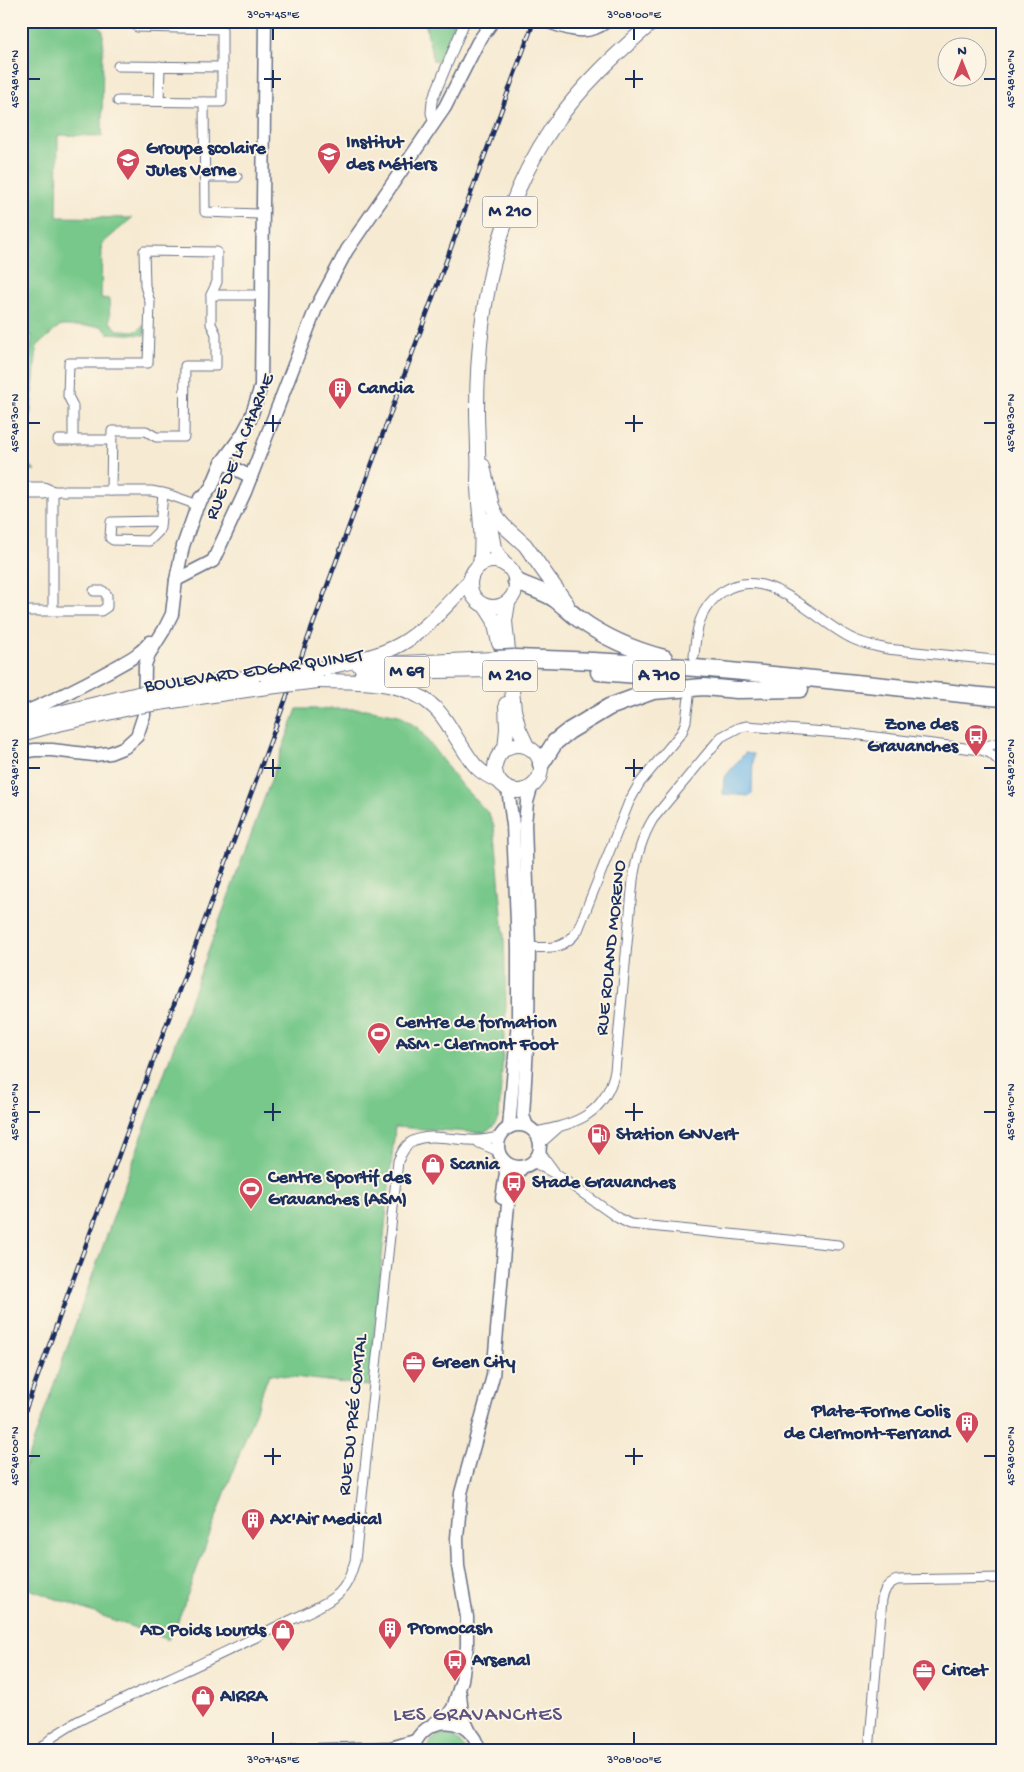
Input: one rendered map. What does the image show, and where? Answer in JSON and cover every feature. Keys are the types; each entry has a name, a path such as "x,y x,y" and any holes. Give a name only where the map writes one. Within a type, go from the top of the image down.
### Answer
{"highway":[{"path":"516,581 549,596 580,620 625,646 647,654 720,670"},
{"name":"A 710","path":"495,664 624,663 720,670 1003,698"},
{"name":"A 710","path":"516,664 1003,708"},
{"path":"541,764 555,742 569,731 609,707 653,691 704,687 737,690 800,689"}],"main road":[{"path":"260,21 258,214 260,295"},
{"path":"260,295 265,21"},
{"name":"RUE DE LA CHARME","path":"176,580 213,561 251,477 313,317 325,292 347,250 445,106 478,42 493,21"},
{"path":"546,21 578,31 595,29 607,21"},
{"name":"M 210","path":"480,565 482,534 478,486 477,376 480,336 492,269 515,196 531,163 553,127 572,102 604,67 654,21"},
{"name":"RUE DE LA CHARME","path":"176,580 183,546 198,505 212,486 222,462 242,435 257,400 260,295"},
{"path":"478,450 492,506 498,519 525,545 553,586 580,620"},
{"name":"M 210","path":"478,450 492,540 494,548 504,564"},
{"path":"222,462 251,477"},
{"path":"324,668 364,658 399,645 409,639 469,582 474,570 480,565 492,561 504,564 514,574 516,581 515,593 508,603 493,608 478,603 473,597 469,582"},
{"path":"21,752 52,750 94,755 118,751 131,743 137,736 143,721 145,665 149,654 172,614 176,580"},
{"path":"21,714 52,702 141,653 160,630 173,601"},
{"name":"M 210","path":"508,603 505,621 514,710 519,729 527,746"},
{"name":"M 210","path":"485,606 494,620 498,633 507,710 505,749"},
{"name":"M 69","path":"324,668 391,663 495,664"},
{"name":"BOULEVARD EDGAR QUINET","path":"263,682 318,681 495,664"},
{"name":"BOULEVARD EDGAR QUINET","path":"21,722 139,700 263,682 324,668"},
{"path":"318,681 390,684 419,696 434,707 444,718 476,768 485,776 516,791 531,788"},
{"name":"BOULEVARD EDGAR QUINET","path":"21,734 139,700"},
{"path":"294,1751 414,1746 426,1728 448,1715 453,1708 460,1689 467,1646 467,1617 458,1566 456,1538 461,1493 484,1415 494,1376 508,1204 516,1177 534,1156 531,1129 523,1116 528,1029 529,947 525,824 527,802 531,788 540,778 541,764 539,757 534,751 527,746 520,745 505,749 500,754 495,767 503,785 513,824 518,947 518,1021 505,1131 499,1140 506,1174 500,1208 484,1415"},
{"path":"505,1131 521,1125 531,1129"},
{"path":"501,1156 510,1165 534,1156"},
{"path":"460,1689 462,1715 476,1740 479,1751"},
{"path":"433,1724 453,1723 463,1726 471,1733"}],"street":[{"path":"118,101 222,102 222,29 137,27 137,21"},
{"path":"434,123 431,113 432,101 465,21"},
{"path":"118,66 222,67"},
{"path":"159,101 160,66"},
{"path":"204,102 205,212 258,214"},
{"path":"204,177 236,177"},
{"path":"73,440 73,406 68,396 69,363 148,363 150,302 145,286 144,251 217,252 217,282 211,295 211,324 216,334 216,366 185,366 184,437 156,437 146,431 112,431 111,491"},
{"path":"211,295 260,295"},
{"path":"58,440 112,440"},
{"path":"21,487 44,487 53,491"},
{"path":"53,491 53,611"},
{"path":"21,494 44,494 53,491 162,493 198,505"},
{"path":"160,521 111,522 110,538 113,540 149,541 158,532 160,521 162,493"},
{"path":"694,656 696,631 703,612 710,602 728,589 751,584 772,588 798,603 830,626 851,638 869,645 887,650 1003,661"},
{"path":"21,611 101,611 107,607 107,595 103,591 94,591"},
{"path":"529,947 548,948 562,945 571,940 578,930 629,802 639,784 682,732 686,721 689,697"},
{"name":"RUE ROLAND MORENO","path":"558,1128 592,1111 602,1102 612,1084 617,1052 633,880 644,835 659,810 721,737 738,728 756,726 954,745"},
{"path":"954,745 986,746 1003,742"},
{"path":"1001,764 999,752 1003,742"},
{"path":"954,745 986,751 1001,764"},
{"path":"531,1129 558,1128"},
{"path":"558,1128 534,1156 557,1175 618,1218 630,1224 838,1245"},
{"name":"RUE DU PRÉ COMTAL","path":"37,1751 54,1736 78,1721 325,1602 345,1587 355,1561 398,1161 403,1150 410,1143 418,1139 490,1140 505,1131"},
{"name":"RUE DU PRÉ COMTAL","path":"472,1141 489,1146 501,1156"},
{"path":"869,1751 882,1599 885,1589 897,1580 1003,1578"}],"green space":[{"path":"21,21 98,21 98,26 103,31 102,136 58,135 57,217 132,218 102,244 101,298 109,299 110,322 118,330 137,331 142,326 145,326 145,335 108,333 101,326 60,326 37,346 26,461 35,470 21,470 21,448 32,335 21,335"},
{"path":"425,21 455,21 438,62 433,61"},
{"name":"Centre Sportif des Gravanches (ASM)","path":"297,709 366,709 399,715 418,728 461,785 489,814 494,826 504,937 506,1005 499,1116 493,1126 484,1133 395,1127 369,1386 269,1374 177,1623 168,1640 21,1586 21,1477 186,1012"},
{"path":"441,1734 449,1735 456,1739 466,1751 426,1751 432,1740"}],"water":[{"path":"745,753 753,754 752,793 750,796 723,794 724,778"}],"railway":[{"path":"21,1422 534,21"}],"place":[{"name":"Institut des Métiers","path":"329,175"},
{"name":"Groupe scolaire Jules Verne","path":"128,181"},
{"name":"Candia","path":"340,410"},
{"name":"Zone des Gravanches","path":"976,757"},
{"name":"Centre de formation ASM - Clermont Foot","path":"379,1055"},
{"name":"Station GNVert","path":"599,1156"},
{"name":"Scania","path":"433,1186"},
{"name":"Stade Gravanches","path":"514,1204"},
{"name":"Centre Sportif des Gravanches (ASM)","path":"251,1210"},
{"name":"Green City","path":"414,1384"},
{"name":"Plate-Forme Colis de Clermont-Ferrand","path":"967,1444"},
{"name":"Ax'Air Medical","path":"253,1541"},
{"name":"Promocash","path":"390,1650"},
{"name":"AD Poids Lourds","path":"283,1652"},
{"name":"Arsenal","path":"455,1682"},
{"name":"Circet","path":"924,1692"},
{"name":"AIRRA","path":"203,1718"}],"district":[{"name":"LES GRAVANCHES","path":"478,1716"}]}
